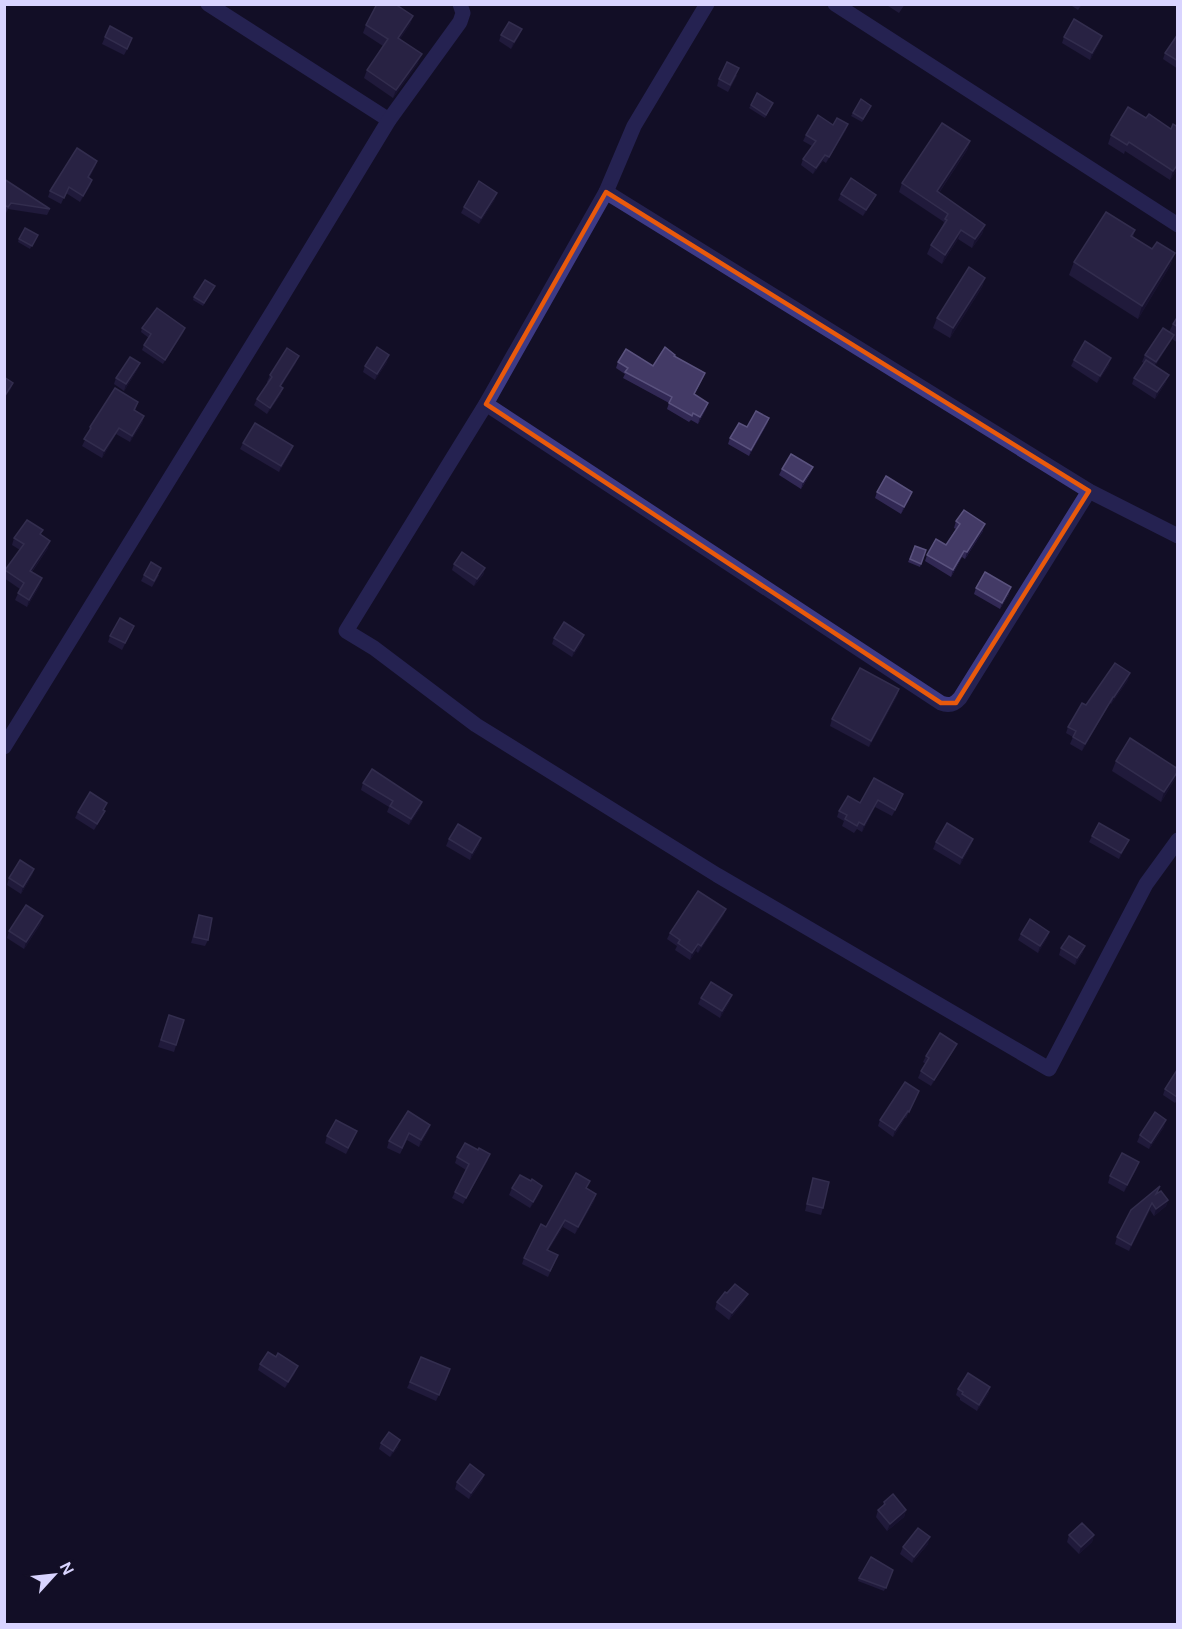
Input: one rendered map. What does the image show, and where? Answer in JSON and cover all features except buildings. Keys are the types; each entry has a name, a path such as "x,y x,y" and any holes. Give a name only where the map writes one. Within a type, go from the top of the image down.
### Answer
{"street":[{"path":"208,4 389,120"},
{"path":"4,747 389,120 460,22 463,13 460,4"},
{"path":"707,4 634,126 606,192 486,404 346,631 374,648 476,725 717,875 1049,1069 1146,884 1178,840"},
{"path":"836,4 1178,225"},
{"path":"606,192 1089,490 1178,536"},
{"path":"486,404 946,705 956,703 960,698 1089,490"}],"highlighted area":[{"path":"606,192 1089,491 956,703 941,703 486,404"}]}
